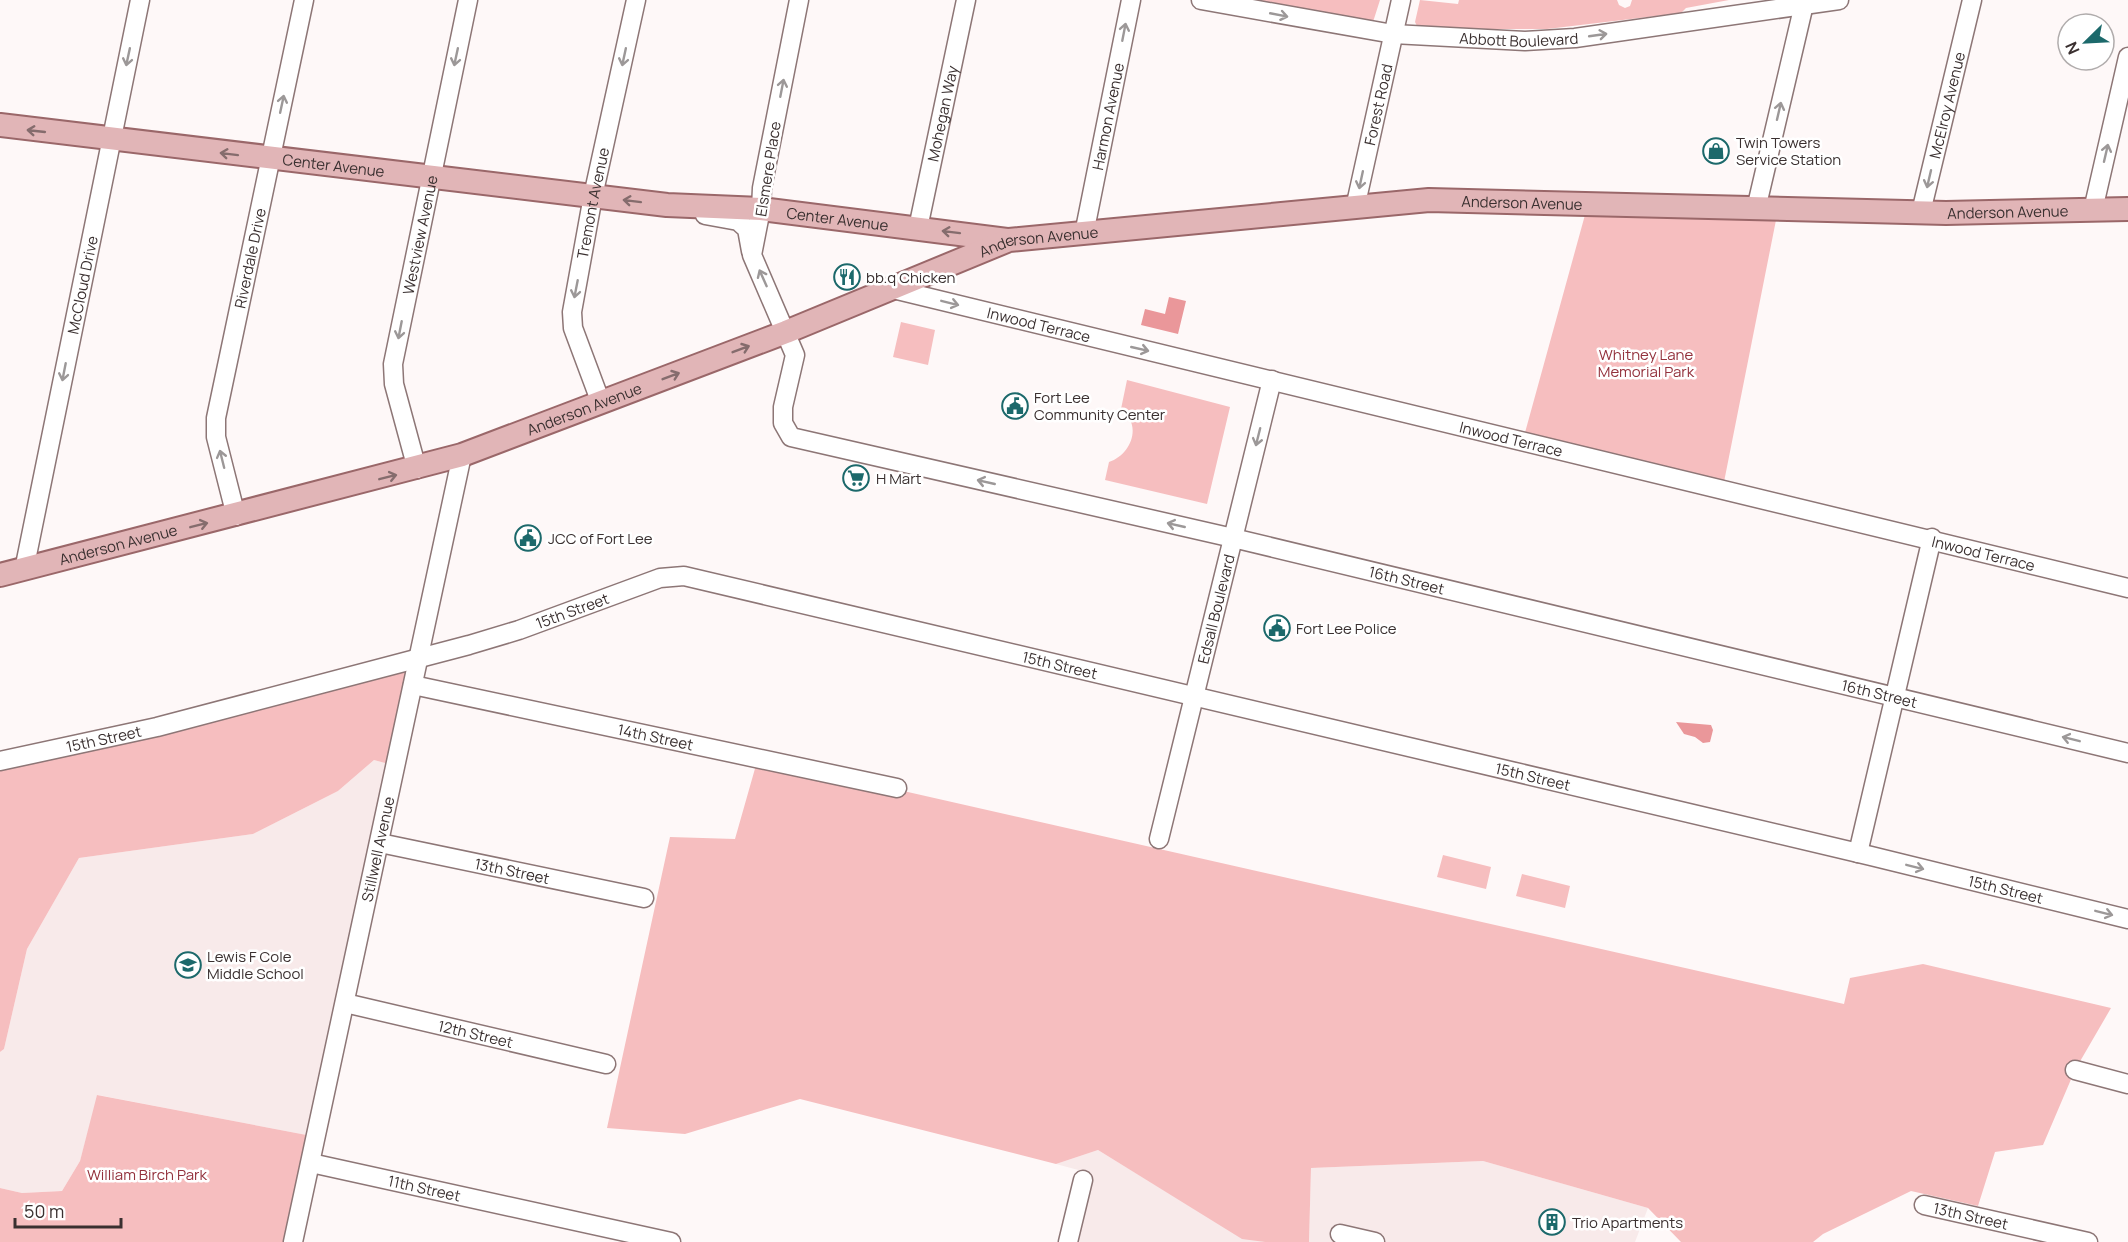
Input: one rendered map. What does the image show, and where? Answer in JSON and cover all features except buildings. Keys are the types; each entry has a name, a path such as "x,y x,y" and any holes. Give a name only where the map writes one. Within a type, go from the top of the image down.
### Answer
{"main road":[{"name":"Center Avenue","path":"0,125 667,205 761,209 1009,240"},
{"name":"Anderson Avenue","path":"0,575 417,469 462,455 786,332 1009,240 1429,200 1921,212 2128,209"}],"street":[{"name":"McCloud Drive","path":"24,570 140,0"},
{"name":"Riverdale Drive","path":"236,516 216,437 216,418 304,0"},
{"name":"Westview Avenue","path":"417,469 394,384 393,364 468,0"},
{"name":"Tremont Avenue","path":"601,403 573,328 572,312 593,196 636,0"},
{"name":"Elsmere Place","path":"752,255 761,209 762,188 799,0"},
{"name":"Mohegan Way","path":"918,228 966,0"},
{"name":"Harmon Avenue","path":"1084,234 1131,0"},
{"name":"Abbott Boulevard","path":"1201,0 1393,34 1485,40 1575,38 1804,3 1839,0"},
{"name":"Forest Road","path":"1355,208 1401,0"},
{"name":"McElroy Avenue","path":"1921,212 1972,0"},
{"path":"1756,209 1804,3"},
{"path":"2093,210 2128,57"},
{"name":"Center Avenue","path":"667,205 738,221 747,229 752,255"},
{"path":"752,255 786,332"},
{"name":"Inwood Terrace","path":"893,289 1932,538 2128,588"},
{"name":"16th Street","path":"786,332 795,355 783,407 783,423 791,437 1233,538 2128,753"},
{"name":"Edsall Boulevard","path":"1159,839 1272,380"},
{"name":"Stillwell Avenue","path":"293,1242 462,455"},
{"path":"1858,853 1932,538"},
{"name":"15th Street","path":"0,761 157,728 419,658 519,630 660,578 684,576 1858,853 2128,919"},
{"name":"14th Street","path":"413,685 897,788"},
{"name":"13th Street","path":"380,843 644,898"},
{"name":"12th Street","path":"345,1003 606,1064"},
{"path":"2075,1070 2128,1084"},
{"name":"11th Street","path":"311,1163 671,1242"},
{"path":"1068,1242 1083,1180"},
{"name":"13th Street","path":"1923,1205 2088,1242"},
{"path":"1340,1234 1375,1242"}],"shaded area":[{"path":"1169,297 1186,301 1178,334 1141,325 1145,309 1165,314"},
{"path":"1676,722 1711,725 1713,730 1710,742 1703,743 1695,737 1684,734"},
{"name":"Lewis F Cole Middle School","path":"374,760 396,766 317,1137 98,1095 80,1161 62,1191 22,1193 0,1188 0,1052 4,1049 27,949 79,858 253,834 338,791"},
{"path":"1098,1150 1242,1238 1265,1242 1066,1242 1082,1171 1056,1164"},
{"path":"1483,1161 1648,1208 1635,1242 1309,1242 1311,1168"}],"green space":[{"path":"1237,0 1380,0 1373,22"},
{"path":"1420,0 1458,4 1459,0 1617,0 1619,5 1625,8 1630,6 1632,0 1729,0 1686,8 1681,13 1547,29 1458,29 1417,26 1415,22"},
{"name":"Whitney Lane Memorial Park","path":"1588,204 1778,210 1723,487 1523,440"},
{"path":"901,322 935,330 928,365 893,357"},
{"path":"1127,380 1230,407 1207,504 1105,480 1109,462 1123,453 1132,439 1132,423 1121,409"},
{"path":"419,658 396,766 374,760 338,791 253,834 79,858 27,949 4,1049 0,1052 0,761"},
{"path":"758,758 1844,1004 1850,978 1923,964 2111,1008 2075,1070 2043,1145 1995,1152 1978,1206 1911,1191 1823,1234 1813,1242 1681,1242 1648,1208 1483,1161 1311,1168 1309,1242 1265,1242 1242,1239 1098,1150 1056,1164 800,1099 685,1134 607,1128 670,837 735,839"},
{"path":"1443,855 1491,867 1486,889 1437,877"},
{"path":"1522,874 1570,886 1565,908 1516,896"},
{"name":"William Birch Park","path":"97,1095 317,1137 293,1242 0,1242 0,1188 22,1193 62,1191 80,1161"}],"place":[{"name":"Twin Towers Service Station","path":"1716,151"},
{"name":"bb.q Chicken","path":"847,277"},
{"name":"Fort Lee Community Center","path":"1015,406"},
{"name":"H Mart","path":"856,478"},
{"name":"JCC of Fort Lee","path":"528,538"},
{"name":"Fort Lee Police","path":"1277,628"},
{"name":"Lewis F Cole Middle School","path":"188,965"},
{"name":"Trio Apartments","path":"1552,1222"}]}
